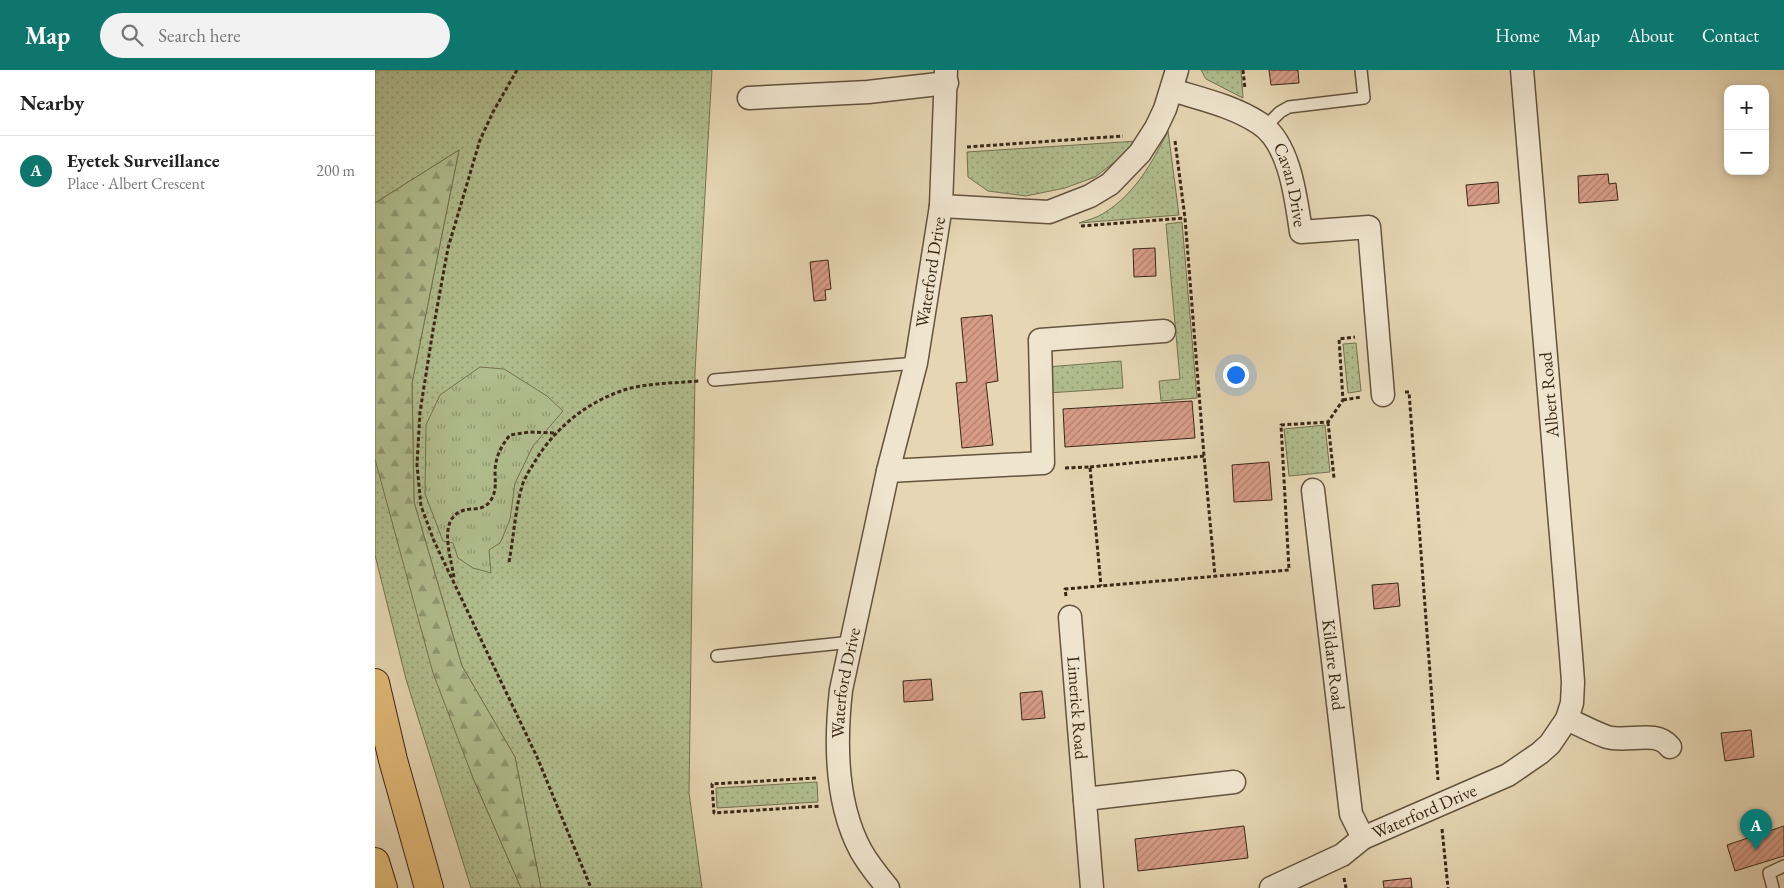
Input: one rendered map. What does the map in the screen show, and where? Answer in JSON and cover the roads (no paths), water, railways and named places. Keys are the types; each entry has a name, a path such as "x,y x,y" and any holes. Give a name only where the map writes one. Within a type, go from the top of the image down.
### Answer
{"highway":[{"path":"375,683 393,760 429,888"},
{"path":"375,862 383,888"}],"street":[{"name":"Albert Road","path":"1522,70 1573,682 1572,703 1567,719"},
{"path":"749,98 869,92 946,77"},
{"name":"Waterford Drive","path":"888,888 871,868 860,850 852,831 840,784 837,735 841,690 889,471 916,363 941,206 946,77"},
{"name":"Cavan Drive","path":"1171,90 1232,109 1261,123 1276,139 1294,184 1301,232 1369,226 1383,395"},
{"path":"941,206 1049,212 1090,196 1110,184 1130,164 1152,134 1171,90"},
{"path":"889,471 1043,463 1040,340 1164,331"},
{"name":"Kildare Road","path":"1313,490 1351,814 1363,838"},
{"name":"Limerick Road","path":"1070,617 1092,888"},
{"path":"1567,719 1608,737 1620,739 1658,738 1665,741 1670,747"},
{"name":"Waterford Drive","path":"1271,888 1342,855 1363,838 1508,775 1550,744 1567,719"},
{"path":"1085,799 1233,782"}],"lane":[{"path":"1265,128 1280,112 1289,106 1364,98 1361,70"},
{"path":"714,380 916,363"},
{"path":"717,656 852,642"},
{"path":"1773,888 1769,873 1784,866"}],"place":[{"name":"Eyetek Surveillance","path":"1756,850"}]}
